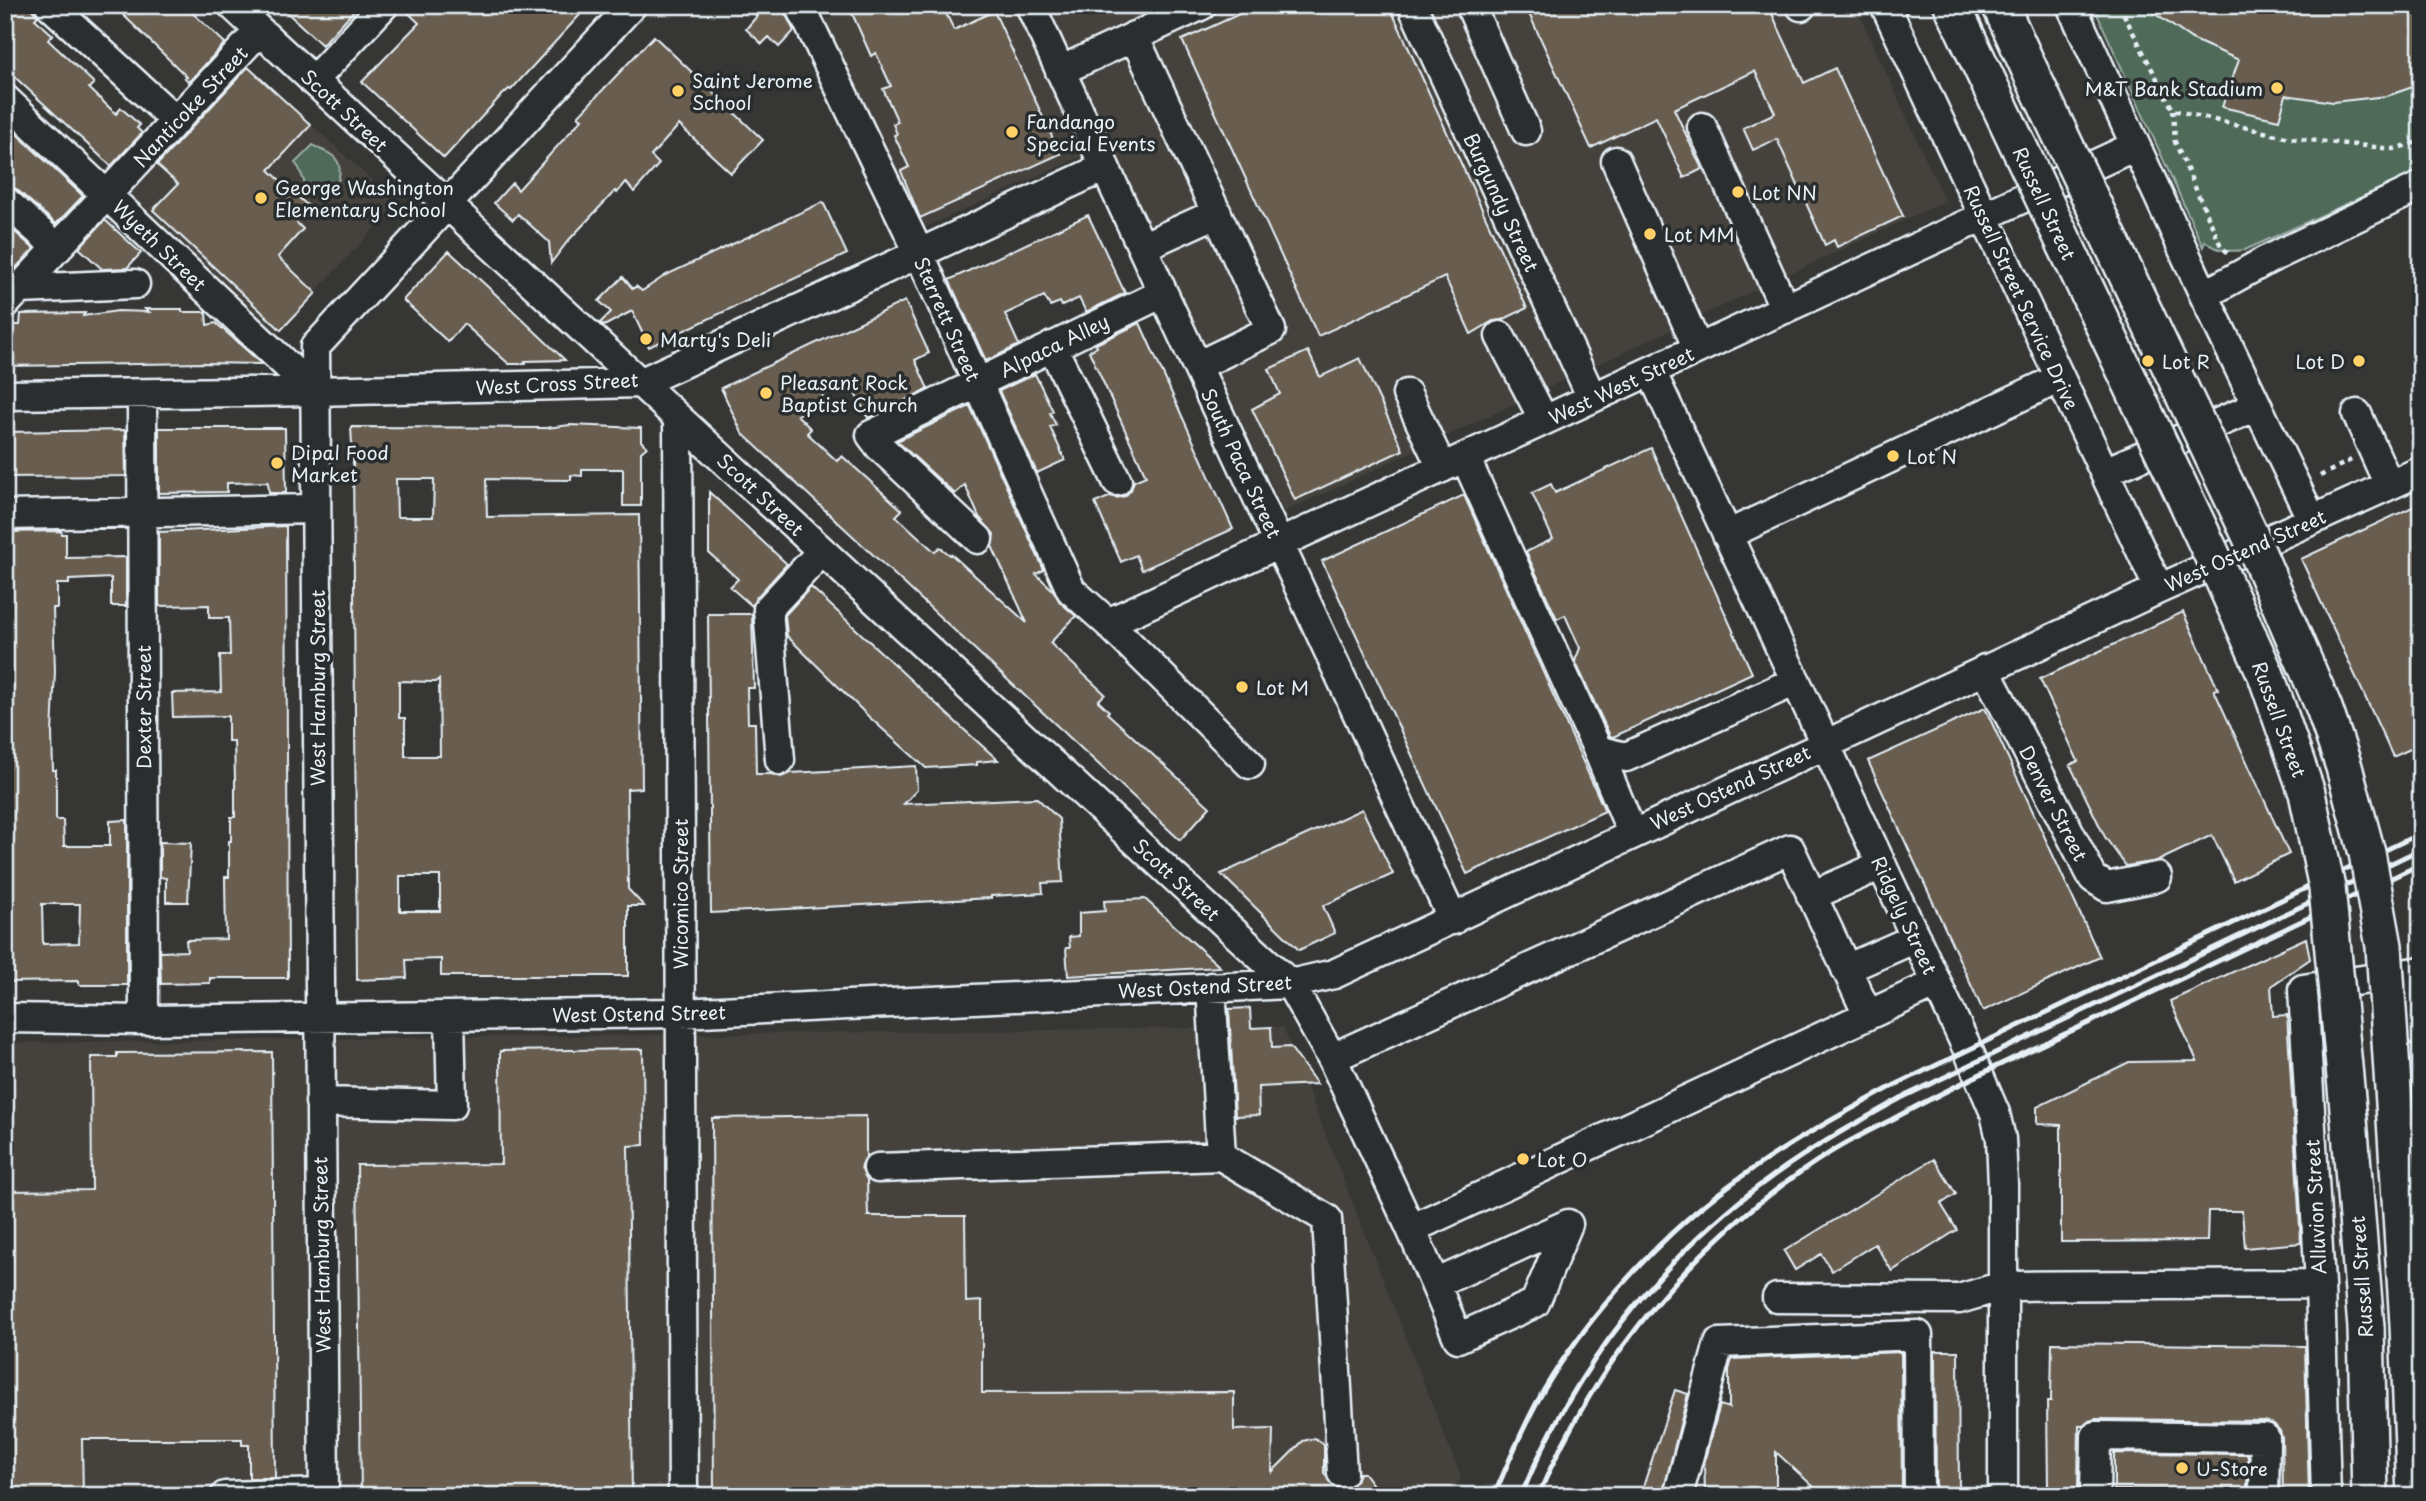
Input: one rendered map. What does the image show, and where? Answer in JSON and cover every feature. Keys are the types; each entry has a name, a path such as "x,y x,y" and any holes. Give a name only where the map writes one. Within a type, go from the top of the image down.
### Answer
{"main road":[{"name":"Russell Street","path":"1952,5 2266,675 2306,793 2327,888 2350,1119 2366,1328 2371,1496"},
{"path":"2000,5 2250,535 2319,695 2344,767 2367,853 2384,946 2408,1324 2415,1496"}],"street":[{"path":"50,5 176,121"},
{"name":"Scott Street","path":"232,5 1290,984 1332,1058 1458,1338 1535,1303 1568,1224 1435,1284"},
{"path":"313,81 384,5"},
{"name":"West Hamburg Street","path":"324,1494 315,347 632,5"},
{"name":"Sterrett Street","path":"800,5 919,253 1071,590 1108,623 1250,764"},
{"path":"1060,71 1202,5"},
{"name":"Burgundy Street","path":"1412,5 1592,398"},
{"path":"1470,5 1526,131"},
{"name":"Russell Street Service Drive","path":"1885,5 2160,589"},
{"path":"2071,5 2204,295 2312,520"},
{"name":"South Paca Street","path":"1040,8 1060,71 1453,920"},
{"name":"Nanticoke Street","path":"9,300 260,31"},
{"path":"1135,36 1271,330 1197,366"},
{"name":"Wyeth Street","path":"5,99 314,391"},
{"path":"1702,127 1785,309"},
{"name":"West West Street","path":"1108,623 2135,146"},
{"path":"1616,161 1698,349"},
{"name":"West Cross Street","path":"5,395 640,383 1105,167"},
{"path":"2204,295 2245,272 2421,187"},
{"path":"5,201 58,248"},
{"path":"1142,247 1217,213"},
{"path":"9,300 135,284"},
{"name":"Alpaca Alley","path":"978,539 880,447 871,435 1163,293"},
{"path":"1500,336 1544,420"},
{"path":"1052,346 1117,481"},
{"name":"Ridgely Street","path":"1651,371 1916,937 1995,1113 2001,1139 2003,1496"},
{"path":"1727,535 2060,378"},
{"name":"Dexter Street","path":"142,394 144,1020"},
{"path":"1407,394 1454,463 1598,753 1632,833"},
{"path":"2105,472 2258,406"},
{"path":"2357,414 2389,485"},
{"name":"Wicomico Street","path":"678,418 683,1496"},
{"name":"West Ostend Street","path":"5,1018 144,1020 680,1013 1290,984 1334,974 1825,743 2421,471"},
{"path":"5,515 315,509"},
{"path":"780,760 768,609 822,551"},
{"name":"Denver Street","path":"1985,669 2093,878 2107,887 2157,877"},
{"path":"1598,753 1626,757 1796,681"},
{"path":"1332,1058 1790,849 1868,1016"},
{"path":"1811,896 1882,865"},
{"path":"1846,969 1916,937"},
{"name":"Alluvion Street","path":"1777,1298 1959,1299 2003,1286 2320,1284 2303,989 2415,972 2421,1032"},
{"path":"1411,1229 1937,983"},
{"path":"1211,987 1221,1156"},
{"path":"320,1102 452,1104 450,1017"},
{"path":"878,1168 1221,1156 1327,1219 1342,1473"},
{"path":"2320,1284 2326,1496"},
{"path":"1678,1496 1719,1343 1918,1335 1919,1496"},
{"path":"2095,1496 2095,1436 2264,1438 2264,1496"},
{"path":"225,1496 324,1494"}],"path":[{"path":"2119,5 2173,110 2175,142 2221,246 2245,272"},
{"path":"2173,110 2289,138 2394,149 2421,141"},
{"path":"2320,476 2357,457"}],"shaded area":[{"path":"858,5 1855,5 1945,201 1284,512 1111,143 917,231 821,22"},
{"name":"George Washington Elementary School","path":"245,63 397,204 277,333 125,192"},
{"path":"1283,1027 1461,1477 1454,1496 5,1496 5,1043"}],"green space":[{"name":"M&T Bank Stadium","path":"2093,5 2421,5 2421,170 2245,250 2224,250 2205,241 2203,247"},
{"path":"313,145 333,156 339,165 337,184 327,196 305,184 295,163"}],"building":[{"path":"5,5 28,5 38,16 35,19 53,35 48,40 94,83 89,88 116,114 121,108 140,125 137,128 142,133 111,166 5,68"},
{"path":"113,5 184,5 225,43 189,82"},
{"path":"279,5 359,5 322,45"},
{"path":"400,5 589,5 444,158 362,82 419,23"},
{"path":"745,5 776,5 786,15 794,31 779,47 769,37 762,44 746,29 757,16"},
{"path":"864,5 942,5 954,30 994,11 1060,154 920,218 901,171 909,167 894,135 897,134 893,124 898,122 883,89 891,86 876,53 871,56 851,11"},
{"path":"1259,5 1389,5 1527,308 1502,320 1493,321 1471,334 1445,277 1318,336 1182,40"},
{"path":"1525,5 1768,5 1804,83 1835,68 1903,216 1837,247 1834,240 1825,245 1777,139 1753,150 1743,128 1775,113 1755,71 1674,109 1702,169 1684,178 1656,117 1591,148"},
{"path":"2142,5 2421,5 2421,84 2387,96 2333,102 2286,95 2279,120 2222,107 2239,60 2192,39"},
{"path":"654,36 763,140 731,173 679,125 651,156 659,164 634,192 626,182 617,193 615,191 551,263 549,242 518,214 513,220 494,203 512,183 518,190 582,119 578,116"},
{"name":"George Washington Elementary School","path":"248,67 311,125 269,170 308,206 294,220 303,229 278,257 316,293 281,330 153,210 178,184 157,165"},
{"path":"5,123 83,196 56,224 16,189 5,185"},
{"path":"823,202 847,254 649,347 632,311 604,326 600,323 611,312 599,301 623,277 633,289 636,286 642,291 666,275"},
{"path":"1088,215 1125,293 1086,312 1079,298 1062,306 1060,302 1050,306 1044,296 1005,314 1019,345 986,361 949,280"},
{"path":"105,220 141,253 127,268 102,269 79,248"},
{"path":"5,223 34,249 5,279"},
{"path":"449,251 565,360 509,364 464,324 448,342 403,300"},
{"path":"905,301 929,353 915,360 928,389 868,418 849,382 826,392 811,409 797,415 811,429 807,433 837,461 842,456 902,510 896,516 935,552 940,547 951,554 1027,623 992,546 994,534 979,517 965,485 955,494 897,441 970,406 1044,570 1036,574 1076,616 1050,643 1105,694 1098,701 1109,711 1107,713 1210,807 1180,840 742,433 721,388"},
{"path":"145,309 206,312 207,325 216,323 262,364 5,366 5,325 20,325 21,314 85,313 83,316 118,311 149,312"},
{"path":"1140,323 1233,529 1142,570 1136,555 1121,562 1095,503 1111,496 1125,496 1134,481 1146,476 1089,351 1097,347 1096,344"},
{"path":"1308,351 1320,377 1360,358 1403,450 1295,500 1252,409 1280,394 1269,369"},
{"path":"1035,374 1053,411 1050,413 1056,425 1050,427 1065,460 1037,473 999,391"},
{"path":"570,425 641,428 641,441 647,447 641,452 641,506 623,506 623,469 582,469 582,476 571,475 571,480 486,479 487,517 639,515 642,788 627,789 628,889 644,906 628,906 628,976 441,976 441,959 406,960 407,978 357,980 353,454 346,448 352,444 351,427 546,428","holes":["396,479 434,479 433,517 397,517","439,679 440,756 405,756 405,718 399,718 399,681 435,682","400,876 440,876 440,911 400,911"]},
{"path":"159,428 285,428 286,493 269,493 268,482 227,483 227,492 159,493"},
{"path":"125,430 126,476 5,477 5,432"},
{"path":"1651,448 1752,673 1613,737 1610,736 1575,661 1580,648 1565,615 1557,619 1526,552 1553,539 1532,493 1551,484 1555,493"},
{"path":"709,492 787,564 752,606 730,587 738,579 709,553"},
{"path":"1464,495 1605,811 1467,874 1322,561"},
{"path":"2421,503 2421,744 2393,757 2301,559"},
{"path":"286,526 288,978 210,978 210,983 161,984 160,952 187,951 186,940 226,939 225,877 229,877 231,817 235,817 235,779 234,741 228,741 228,716 173,717 172,693 221,692 220,655 230,655 229,618 209,618 209,605 159,606 159,532"},
{"path":"61,531 66,534 66,558 126,557 126,606 111,606 111,578 69,580 69,584 57,584 57,608 53,608 55,671 52,733 53,770 56,770 56,820 63,820 64,846 110,846 110,821 127,820 127,985 79,985 79,981 5,982 5,532","holes":["42,904 80,904 79,943 43,944"]},
{"path":"811,587 998,760 977,762 977,765 926,768 868,716 787,636 785,615"},
{"path":"2183,612 2218,689 2214,690 2289,854 2234,881 2212,835 2158,861 2126,866 2105,837 2070,765 2078,761 2040,679"},
{"path":"708,614 752,614 754,688 747,688 748,723 755,723 756,774 781,777 791,773 916,766 917,790 904,804 1037,798 1059,819 1063,882 1042,883 1043,893 991,898 711,913"},
{"path":"1985,708 2100,957 1983,1011 1868,761"},
{"path":"1362,809 1393,874 1323,906 1335,933 1299,950 1221,874"},
{"path":"160,842 191,843 188,902 166,902 166,878 160,877"},
{"path":"1145,899 1220,967 1068,976 1066,948 1070,948 1069,937 1079,936 1079,913 1105,911 1104,901"},
{"path":"2306,938 2310,959 2271,986 2273,1016 2287,1015 2301,1243 2245,1248 2242,1211 2208,1211 2207,1241 2061,1242 2061,1125 2037,1124 2037,1107 2129,1062 2197,1061 2170,1001"},
{"path":"1250,1008 1251,1028 1271,1027 1272,1048 1290,1047 1317,1084 1258,1087 1259,1115 1235,1116 1229,1009"},
{"path":"643,1049 644,1145 628,1146 632,1496 361,1496 357,1165 501,1164 500,1051"},
{"path":"272,1052 275,1478 249,1478 249,1445 242,1445 242,1439 82,1439 83,1496 5,1496 5,1191 92,1190 91,1057 117,1057 117,1053"},
{"path":"866,1116 866,1157 861,1168 867,1180 868,1216 965,1216 966,1302 982,1301 982,1393 1234,1392 1234,1430 1273,1429 1272,1472 1303,1441 1315,1438 1324,1445 1324,1473 1334,1487 1342,1490 1351,1487 1359,1473 1364,1473 1381,1496 714,1496 712,1118"},
{"path":"1934,1159 1956,1194 1941,1204 1957,1230 1892,1271 1875,1244 1832,1271 1821,1254 1795,1270 1784,1251"},
{"path":"2052,1343 2305,1346 2309,1496 2283,1496 2282,1438 2274,1424 2265,1421 2089,1421 2079,1426 2078,1489 2048,1489 2047,1401 2051,1401"},
{"path":"1935,1351 1958,1351 1959,1490 1936,1490"},
{"path":"1901,1352 1902,1490 1817,1490 1776,1452 1776,1491 1705,1492 1704,1462 1720,1405 1729,1408 1729,1370 1732,1359"},
{"path":"1675,1390 1688,1394 1662,1496 1640,1496"},
{"name":"U-Store","path":"2114,1453 2248,1454 2247,1489 2114,1490"}],"tunnel":[{"path":"1342,1473 1343,1496"}],"railway":[{"path":"1494,1496 1536,1404 1572,1347 1642,1263 1719,1193 1761,1163 1895,1085 2421,833"},
{"path":"1521,1496 1567,1403 1625,1318 1658,1278 1694,1241 1774,1175 1820,1144 1901,1098 2421,849"},
{"path":"1538,1496 1591,1394 1623,1346 1697,1259 1783,1184 1846,1143 1962,1083 2421,864"}],"place":[{"name":"M&T Bank Stadium","path":"2277,88"},
{"name":"Saint Jerome School","path":"678,91"},
{"name":"Fandango Special Events","path":"1012,132"},
{"name":"Lot NN","path":"1738,192"},
{"name":"George Washington Elementary School","path":"261,198"},
{"name":"Lot MM","path":"1650,234"},
{"name":"Marty's Deli","path":"646,339"},
{"name":"Lot R","path":"2148,361"},
{"name":"Lot D","path":"2359,361"},
{"name":"Pleasant Rock Baptist Church","path":"766,393"},
{"name":"Lot N","path":"1893,456"},
{"name":"Dipal Food Market","path":"277,463"},
{"name":"Lot M","path":"1242,687"},
{"name":"Lot O","path":"1523,1159"},
{"name":"U-Store","path":"2182,1468"}]}
